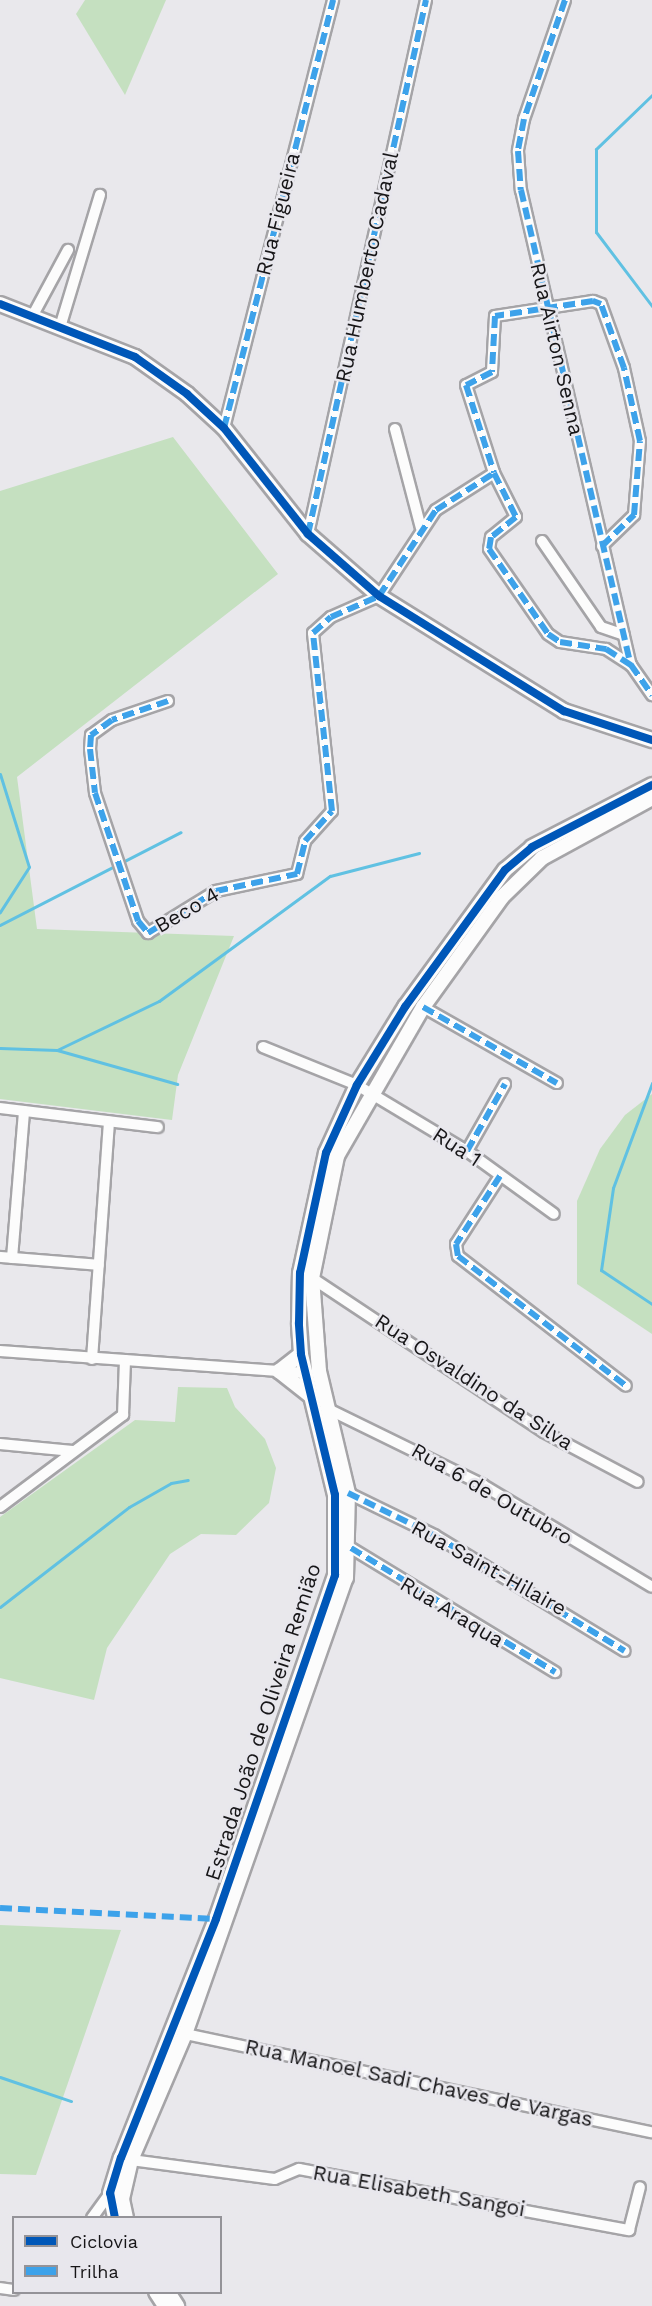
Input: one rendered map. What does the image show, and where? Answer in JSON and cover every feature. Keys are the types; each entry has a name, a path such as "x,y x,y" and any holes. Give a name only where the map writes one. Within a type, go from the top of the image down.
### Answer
{"main road":[{"path":"0,304 61,324 135,357 224,428 308,534 379,596 564,711 652,740"},
{"name":"Estrada João de Oliveira Remião","path":"110,2193 216,1919 328,1617 338,1538 335,1495 301,1354 300,1273 309,1222 326,1153 357,1085 405,1007 505,870 532,847 652,785"},
{"name":"Estrada João de Oliveira Remião","path":"126,2216 122,2199 131,2160 185,2034 351,1548 348,1493 319,1371 312,1278 320,1216 337,1156 370,1093 423,1007 481,921 542,858 652,798"},
{"path":"312,1278 306,1373 341,1463"},
{"path":"301,1354 279,1371 312,1397"},
{"path":"110,2193 115,2216"}],"street":[{"name":"Rua Figueira","path":"224,428 333,0"},
{"name":"Rua Humberto Cadaval","path":"308,534 426,0"},
{"name":"Rua Airton Senna","path":"566,0 518,151 545,311 630,665 652,694"},
{"path":"61,324 100,195"},
{"path":"33,315 68,250"},
{"path":"602,546 634,515 640,441 624,368 597,301 492,319 492,372 467,381 494,473 516,517 491,537 489,549 548,634 560,642 606,649 630,665"},
{"path":"395,429 421,528"},
{"path":"379,596 421,528 455,495 494,473"},
{"path":"542,541 601,627 624,635"},
{"name":"Beco 4","path":"168,701 112,720 91,735 90,749 95,794 138,921 148,933 216,891 297,874 305,841 332,811 314,633 331,617 379,596"},
{"path":"423,1007 557,1083"},
{"name":"Rua 1","path":"263,1047 357,1085 467,1151 554,1214"},
{"path":"467,1151 505,1084"},
{"path":"0,1108 158,1127"},
{"path":"24,1111 6,1258 99,1265"},
{"path":"92,1359 110,1122"},
{"path":"500,1176 456,1244 458,1256 626,1386"},
{"name":"Rua Osvaldino da Silva","path":"312,1278 544,1432 639,1482"},
{"path":"0,1351 306,1373"},
{"path":"0,1507 126,1411 125,1360"},
{"name":"Rua 6 de Outubro","path":"328,1408 437,1460 652,1587"},
{"path":"0,1444 73,1451"},
{"name":"Rua Saint-Hilaire","path":"348,1493 434,1535 625,1651"},
{"name":"Rua Araqua","path":"351,1548 555,1672"},
{"name":"Rua Manoel Sadi Chaves de Vargas","path":"185,2034 652,2132"},
{"name":"Rua Elisabeth Sangoi","path":"131,2160 275,2180 299,2169 630,2230 640,2187"},
{"path":"93,2216 110,2193"}],"green space":[{"path":"85,0 166,0 125,95 76,14"},
{"path":"173,437 278,574 17,777 37,929 234,936 178,1075 172,1120 0,1099 0,491"},
{"path":"652,1094 652,1334 577,1284 577,1201 600,1149 625,1115"},
{"path":"178,1387 227,1388 235,1407 265,1439 276,1468 269,1503 236,1535 201,1534 170,1554 107,1648 94,1700 0,1678 0,1517 135,1420 175,1422"},
{"path":"0,1925 121,1930 36,2175 0,2174"}],"waterway":[{"path":"652,95 596,149 596,232 652,306"},
{"path":"0,774 29,867 0,912"},
{"path":"0,925 181,832"},
{"path":"57,1050 159,1001 330,876 419,853"},
{"path":"0,1048 57,1050 177,1084"},
{"path":"652,1083 613,1188 601,1270 652,1304"},
{"path":"0,1607 129,1507 171,1483 188,1480"},
{"path":"0,2077 71,2101"}],"marked path":[{"path":"224,428 333,0"},
{"path":"308,534 426,0"},
{"path":"565,0 524,119 518,151 521,190 631,665 652,695"},
{"path":"602,546 634,515 640,441 624,368 601,304 593,301 495,316 492,372 466,385 494,473 516,517 491,537 489,549 548,634 560,642 606,649 631,665"},
{"path":"168,701 112,720 91,735 90,749 95,793 138,921 148,933 216,891 297,874 305,841 332,811 313,633 331,617 379,596 436,510 494,473"},
{"path":"423,1007 557,1083"},
{"path":"467,1151 505,1084"},
{"path":"500,1176 456,1244 458,1256 626,1386"},
{"path":"348,1493 434,1535 625,1651"},
{"path":"351,1548 555,1672"},
{"path":"0,1908 216,1919"}],"cycle path":[{"path":"0,304 135,357 187,394 224,428 308,534 379,596 564,711 652,740"},
{"path":"115,2216 110,2193 121,2158 216,1919 335,1575 335,1495 301,1354 299,1323 300,1273 326,1153 357,1085 405,1007 505,870 532,847 652,785"}]}
